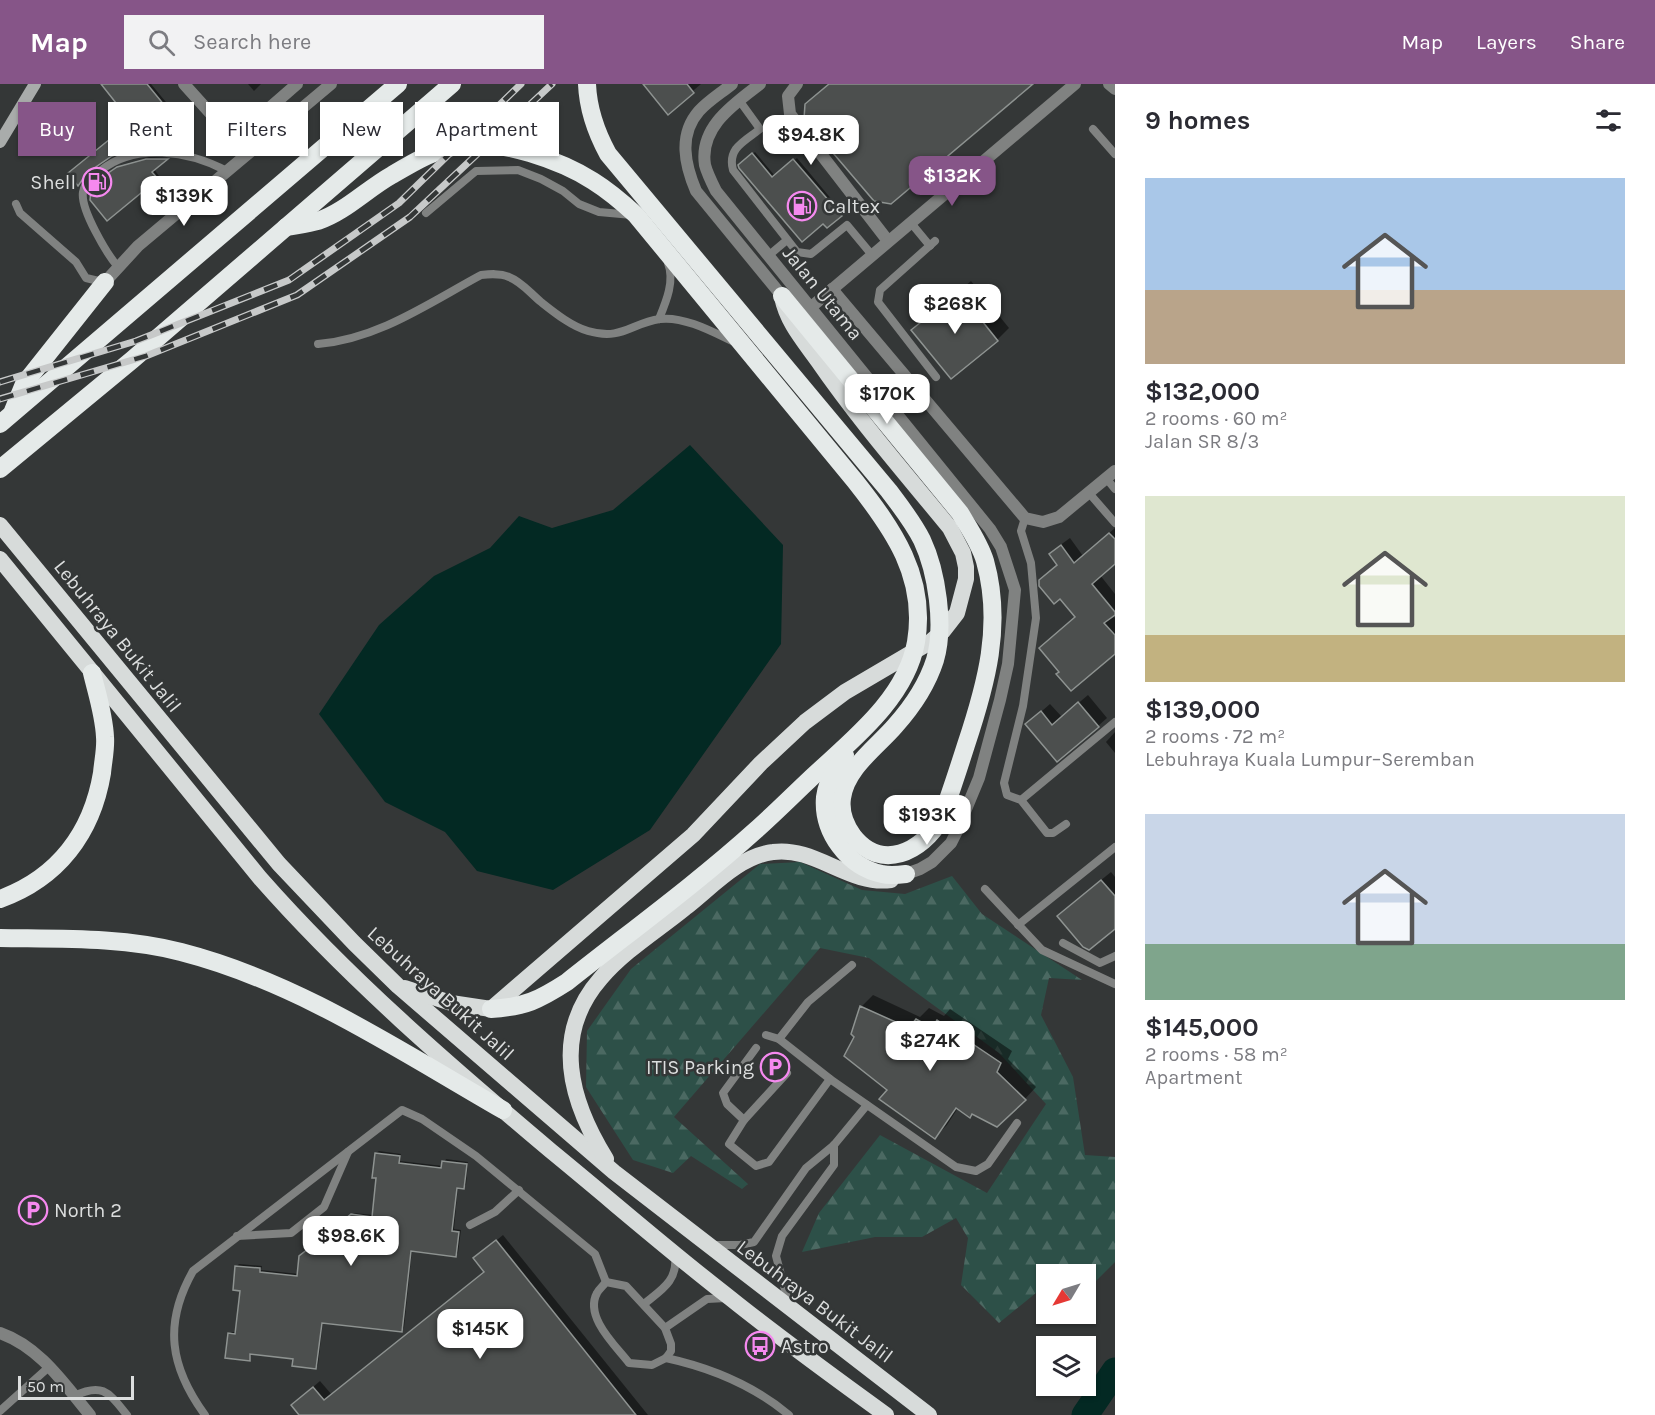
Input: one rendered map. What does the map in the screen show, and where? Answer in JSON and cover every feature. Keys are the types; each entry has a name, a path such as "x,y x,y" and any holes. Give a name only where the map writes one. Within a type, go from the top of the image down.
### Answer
{"highway":[{"path":"6,418 398,84"},
{"path":"0,469 132,360 452,84"},
{"path":"587,84 595,126 608,154 893,497 923,542 932,571 938,604 938,643 935,659 918,696 895,726 850,776 842,798 843,817 862,846 884,854 903,854 924,842 941,819 989,670 994,610 985,560 977,540 960,513 782,296"},
{"path":"286,227 318,221 338,212 388,177 418,160 463,144 489,144 531,154 592,180 614,195 636,215 883,517 907,560 916,597 916,642 910,662 889,699 857,736 756,830 567,982 527,1004 514,1008 491,1009 451,1003 398,986"},
{"path":"6,418 24,384 105,282"},
{"path":"491,1009 693,835 805,722 845,692 924,646 943,631 957,613 966,573 963,554 950,528 821,366 791,323 785,312 782,296"},
{"name":"Lebuhraya Bukit Jalil","path":"5,532 225,801 279,864 354,944 398,986 614,1172 929,1415"},
{"path":"0,559 294,918 381,1003 503,1110 731,1299 886,1415"},
{"path":"0,899 38,880 65,857 86,828 93,811 101,778 105,737 92,674"},
{"path":"857,736 831,778 825,798 828,824 838,844 856,862 882,874 906,874"},
{"path":"614,1172 595,1142 578,1104 570,1069 574,1028 587,998 602,977 739,866 761,855 783,851 803,854 870,880 897,879 906,874"},
{"path":"0,938 96,940 137,944 181,951 240,971 285,988 337,1014 503,1110"}],"main road":[{"path":"0,142 35,84"}],"street":[{"path":"184,84 206,108"},
{"path":"276,102 297,84"},
{"path":"308,103 331,84"},
{"name":"Jalan Utama","path":"732,84 698,112 688,130 684,151 687,170 696,191 782,296"},
{"name":"Jalan Utama","path":"760,84 722,114 710,131 705,165 716,191 990,529 1001,547 1015,590 1008,664 979,778 951,843 932,862 906,874"},
{"path":"797,84 788,96 789,114 888,241"},
{"path":"810,308 1075,84"},
{"path":"1109,84 1115,89"},
{"path":"105,282 138,246 246,156"},
{"path":"832,289 1025,518 1043,522 1059,517 1111,475"},
{"path":"0,1333 26,1346 50,1366 90,1415"}],"lane":[{"path":"739,100 760,129 734,150 730,160 733,170 797,252 811,254 847,225 872,255"},
{"path":"1092,129 1115,153"},
{"path":"118,267 108,255 88,216 82,194 88,181 110,163 150,152 194,157 227,171"},
{"path":"426,213 476,171 518,170 548,183 579,204 599,212 636,215"},
{"path":"16,204 20,213 76,262 86,278 105,282"},
{"path":"911,223 933,244 880,290 878,302 936,377"},
{"path":"768,256 787,240"},
{"path":"659,319 666,301 670,277 669,267 661,246"},
{"path":"318,344 339,343 367,334 401,320 481,275 495,274 507,276 522,284 566,321 587,331 605,334 622,333 659,319 678,320 741,344"},
{"path":"1111,475 1115,489"},
{"path":"1089,493 1115,523"},
{"path":"1025,518 1021,531 1031,563 1036,618 1023,706 1004,783 1007,795 1021,800 1047,833 1053,833 1066,824"},
{"path":"1021,800 1115,722"},
{"path":"1018,925 1115,847"},
{"path":"985,889 1042,950 1115,984"},
{"path":"1063,943 1100,963 1115,956"},
{"path":"779,1039 808,1002 852,965"},
{"path":"766,1035 779,1039 830,1079 957,1167 976,1171 988,1164 1017,1123"},
{"path":"744,1120 726,1104 723,1093 756,1048"},
{"path":"787,1073 744,1120 729,1144 756,1166 769,1162 830,1079"},
{"path":"707,1245 740,1245 754,1242 806,1168 834,1145 867,1105"},
{"path":"205,1415 183,1381 173,1334 182,1291 193,1271 402,1110 445,1133 519,1190 595,1254 606,1282"},
{"path":"790,1308 779,1275 776,1256 782,1236 834,1165 834,1145"},
{"path":"236,1236 291,1233 324,1207 348,1151"},
{"path":"470,1225 495,1212 519,1190"},
{"path":"644,1304 667,1286 673,1278 674,1252"},
{"path":"606,1282 626,1286 665,1328 671,1344 671,1351 666,1358 652,1365 629,1363 597,1322 593,1305 597,1293 606,1282"},
{"path":"665,1328 707,1299 731,1299"},
{"path":"666,1358 699,1365 731,1379 769,1398 789,1415"},
{"path":"0,1411 50,1366"},
{"path":"74,1396 88,1389 106,1392 127,1415"}],"green space":[{"path":"800,862 862,890 905,894 952,876 982,914 1082,980 1049,978 1041,1015 1073,1077 1085,1155 1115,1157 1115,1262 1096,1281 1096,1264 1036,1264 1036,1293 999,1323 961,1285 968,1238 956,1218 922,1237 875,1237 802,1252 819,1213 880,1135 987,1193 1046,1104 999,1053 869,958 820,948 674,1117 748,1184 742,1189 691,1156 673,1173 633,1160 586,1087 587,1031 631,969 760,864"}],"shaded area":[{"path":"690,445 783,545 781,644 650,830 553,890 477,871 445,832 385,802 319,714 379,625 434,576 490,548 519,516 552,528 613,510"}],"building":[{"path":"101,84 147,84 162,102 115,102"},
{"path":"643,84 687,84 694,93 668,115"},
{"path":"829,84 1033,84 891,204 874,201 804,119 805,104"},
{"path":"108,141 108,156 112,156 87,173 78,186 68,173 89,156 96,156 96,150"},
{"name":"Caltex","path":"752,153 772,177 793,159 842,216 827,228 823,224 802,242 739,168 738,165"},
{"path":"146,159 168,159 152,172 158,179 107,221 90,200 91,188 98,180 117,167"},
{"path":"959,292 998,341 951,379 911,330"},
{"path":"1109,533 1115,539 1115,564 1092,584 1115,612 1115,615 1104,623 1115,635 1115,654 1071,691 1056,674 1059,672 1039,648 1075,617 1060,599 1054,604 1039,586 1039,580 1057,565 1049,554 1061,545 1074,563"},
{"path":"1078,702 1099,727 1057,762 1025,724 1041,711 1052,725"},
{"path":"1101,880 1115,896 1115,929 1089,950 1083,947 1057,916"},
{"path":"860,1006 909,1028 916,1019 932,1028 937,1020 1001,1063 997,1072 1026,1100 997,1127 972,1114 970,1118 956,1108 935,1139 879,1099 887,1090 844,1056 854,1037 851,1034"},
{"path":"375,1153 400,1156 399,1163 441,1168 442,1161 467,1164 464,1189 457,1188 452,1231 459,1232 456,1257 411,1251 402,1332 322,1323 316,1369 292,1366 293,1359 250,1354 250,1361 225,1358 228,1333 235,1334 240,1291 233,1290 235,1266 260,1268 260,1272 297,1276 299,1256 317,1242 316,1233 319,1228 325,1226 333,1229 351,1214 372,1217 376,1178 372,1178"},
{"path":"496,1240 636,1415 299,1415 291,1405 313,1387 324,1400 484,1272 473,1258"}],"waterway":[{"path":"1085,1415 1115,1371"}],"railway":[{"path":"0,382 136,341 289,280 399,203 521,84"},
{"path":"0,399 146,356 297,295 410,217 552,84"}],"place":[{"name":"Shell","path":"97,182"},
{"name":"Caltex","path":"802,206"},
{"name":"ITIS Parking","path":"775,1067"},
{"name":"North 2","path":"33,1210"},
{"name":"Astro","path":"760,1346"}]}
